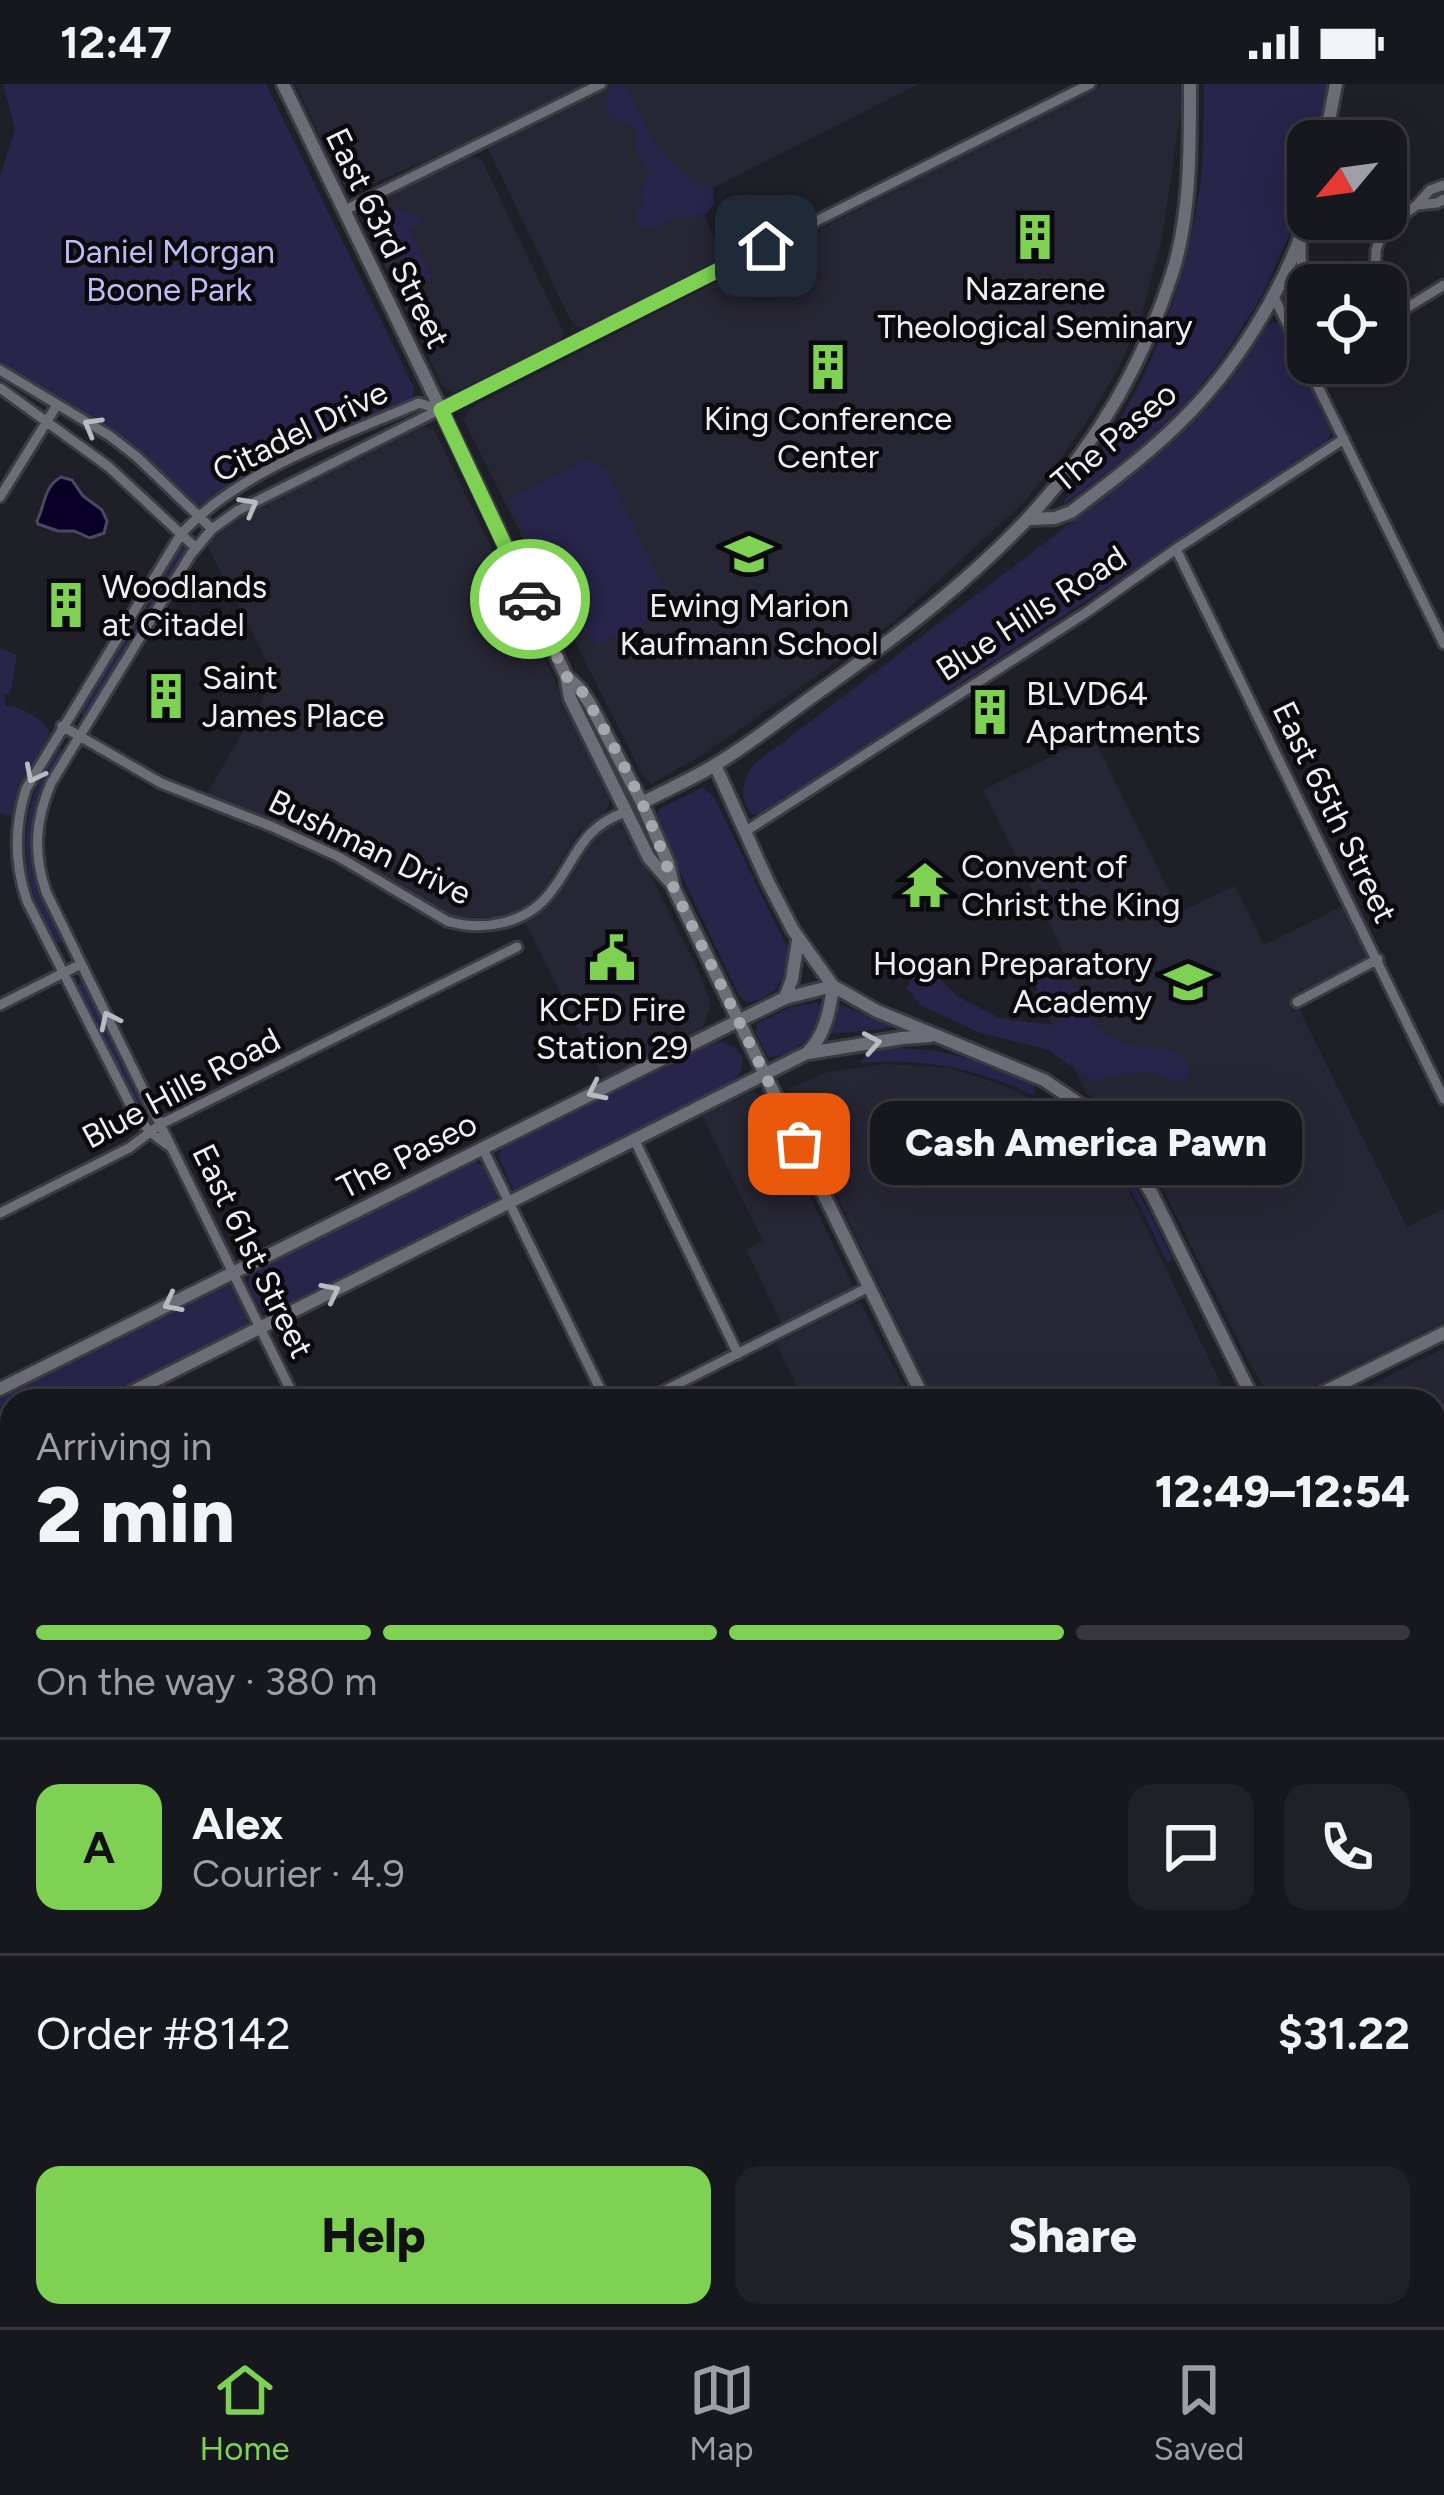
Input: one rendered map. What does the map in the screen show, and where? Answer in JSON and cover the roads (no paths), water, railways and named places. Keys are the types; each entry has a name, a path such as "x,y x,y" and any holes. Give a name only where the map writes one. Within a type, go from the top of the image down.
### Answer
{"main road":[{"name":"East 63rd Street","path":"283,84 566,676 569,698 650,858 671,883 919,1389"},
{"path":"1030,518 1086,450 1128,380 1173,270 1186,200 1190,84"},
{"path":"1329,120 1336,84"},
{"name":"The Paseo","path":"715,765 875,651 980,567 1030,518 1055,518 1071,512 1160,442 1218,379 1273,295 1300,240"},
{"name":"East 63rd Street","path":"566,676 580,688 642,802 668,863 671,883"},
{"path":"595,749 631,800 642,802 715,765 798,939 833,986 877,1011 1044,1080 1081,1105 1114,1137 1152,1193 1248,1389"},
{"path":"626,812 641,821 668,863"},
{"path":"785,998 798,939"},
{"path":"138,1389 807,1053 818,1042 833,986"},
{"name":"The Paseo","path":"0,1389 785,998 833,986"},
{"path":"807,1053 937,1036"},
{"path":"1330,1389 1444,1333"}],"street":[{"path":"344,210 601,84"},
{"path":"441,410 1090,84"},
{"path":"1376,264 1383,229 1430,190 1444,185"},
{"path":"1417,205 1444,199"},
{"path":"1407,308 1444,285"},
{"path":"1273,295 1287,323"},
{"path":"0,370 110,436 212,529"},
{"path":"1317,384 1444,644"},
{"path":"0,388 109,467 196,548"},
{"name":"Citadel Drive","path":"173,1150 134,1112 27,901 15,843 26,789 181,534 199,515 219,498 294,459 418,403 441,410"},
{"path":"0,497 57,405"},
{"name":"Citadel Drive","path":"161,1124 45,888 35,835 41,806 196,548 212,529 237,511 441,410"},
{"name":"Blue Hills Road","path":"746,831 1344,439"},
{"name":"East 65th Street","path":"1176,549 1444,1100"},
{"name":"Bushman Drive","path":"62,726 161,783 339,857 447,922 462,926 498,924 531,911 552,892 583,840 602,823 626,812"},
{"name":"Blue Hills Road","path":"0,1214 129,1148 161,1124 517,947"},
{"path":"1297,1002 1378,959"},
{"path":"0,1005 81,964"},
{"name":"East 61st Street","path":"161,1124 290,1389"},
{"path":"634,1141 738,1354"},
{"path":"482,1147 600,1389"},
{"path":"668,1389 869,1288"}],"place":[{"name":"Nazarene Theological Seminary","path":"1035,237"},
{"name":"King Conference Center","path":"828,367"},
{"name":"Ewing Marion Kaufmann School","path":"749,554"},
{"name":"Woodlands at Citadel","path":"66,605"},
{"name":"Saint James Place","path":"166,696"},
{"name":"BLVD64 Apartments","path":"990,712"},
{"name":"Convent of Christ the King","path":"925,885"},
{"name":"KCFD Fire Station 29","path":"612,958"},
{"name":"Hogan Preparatory Academy","path":"1188,982"},
{"name":"Cash America Pawn","path":"799,1144"}],"park label":[{"name":"Daniel Morgan Boone Park","path":"169,270"}]}
